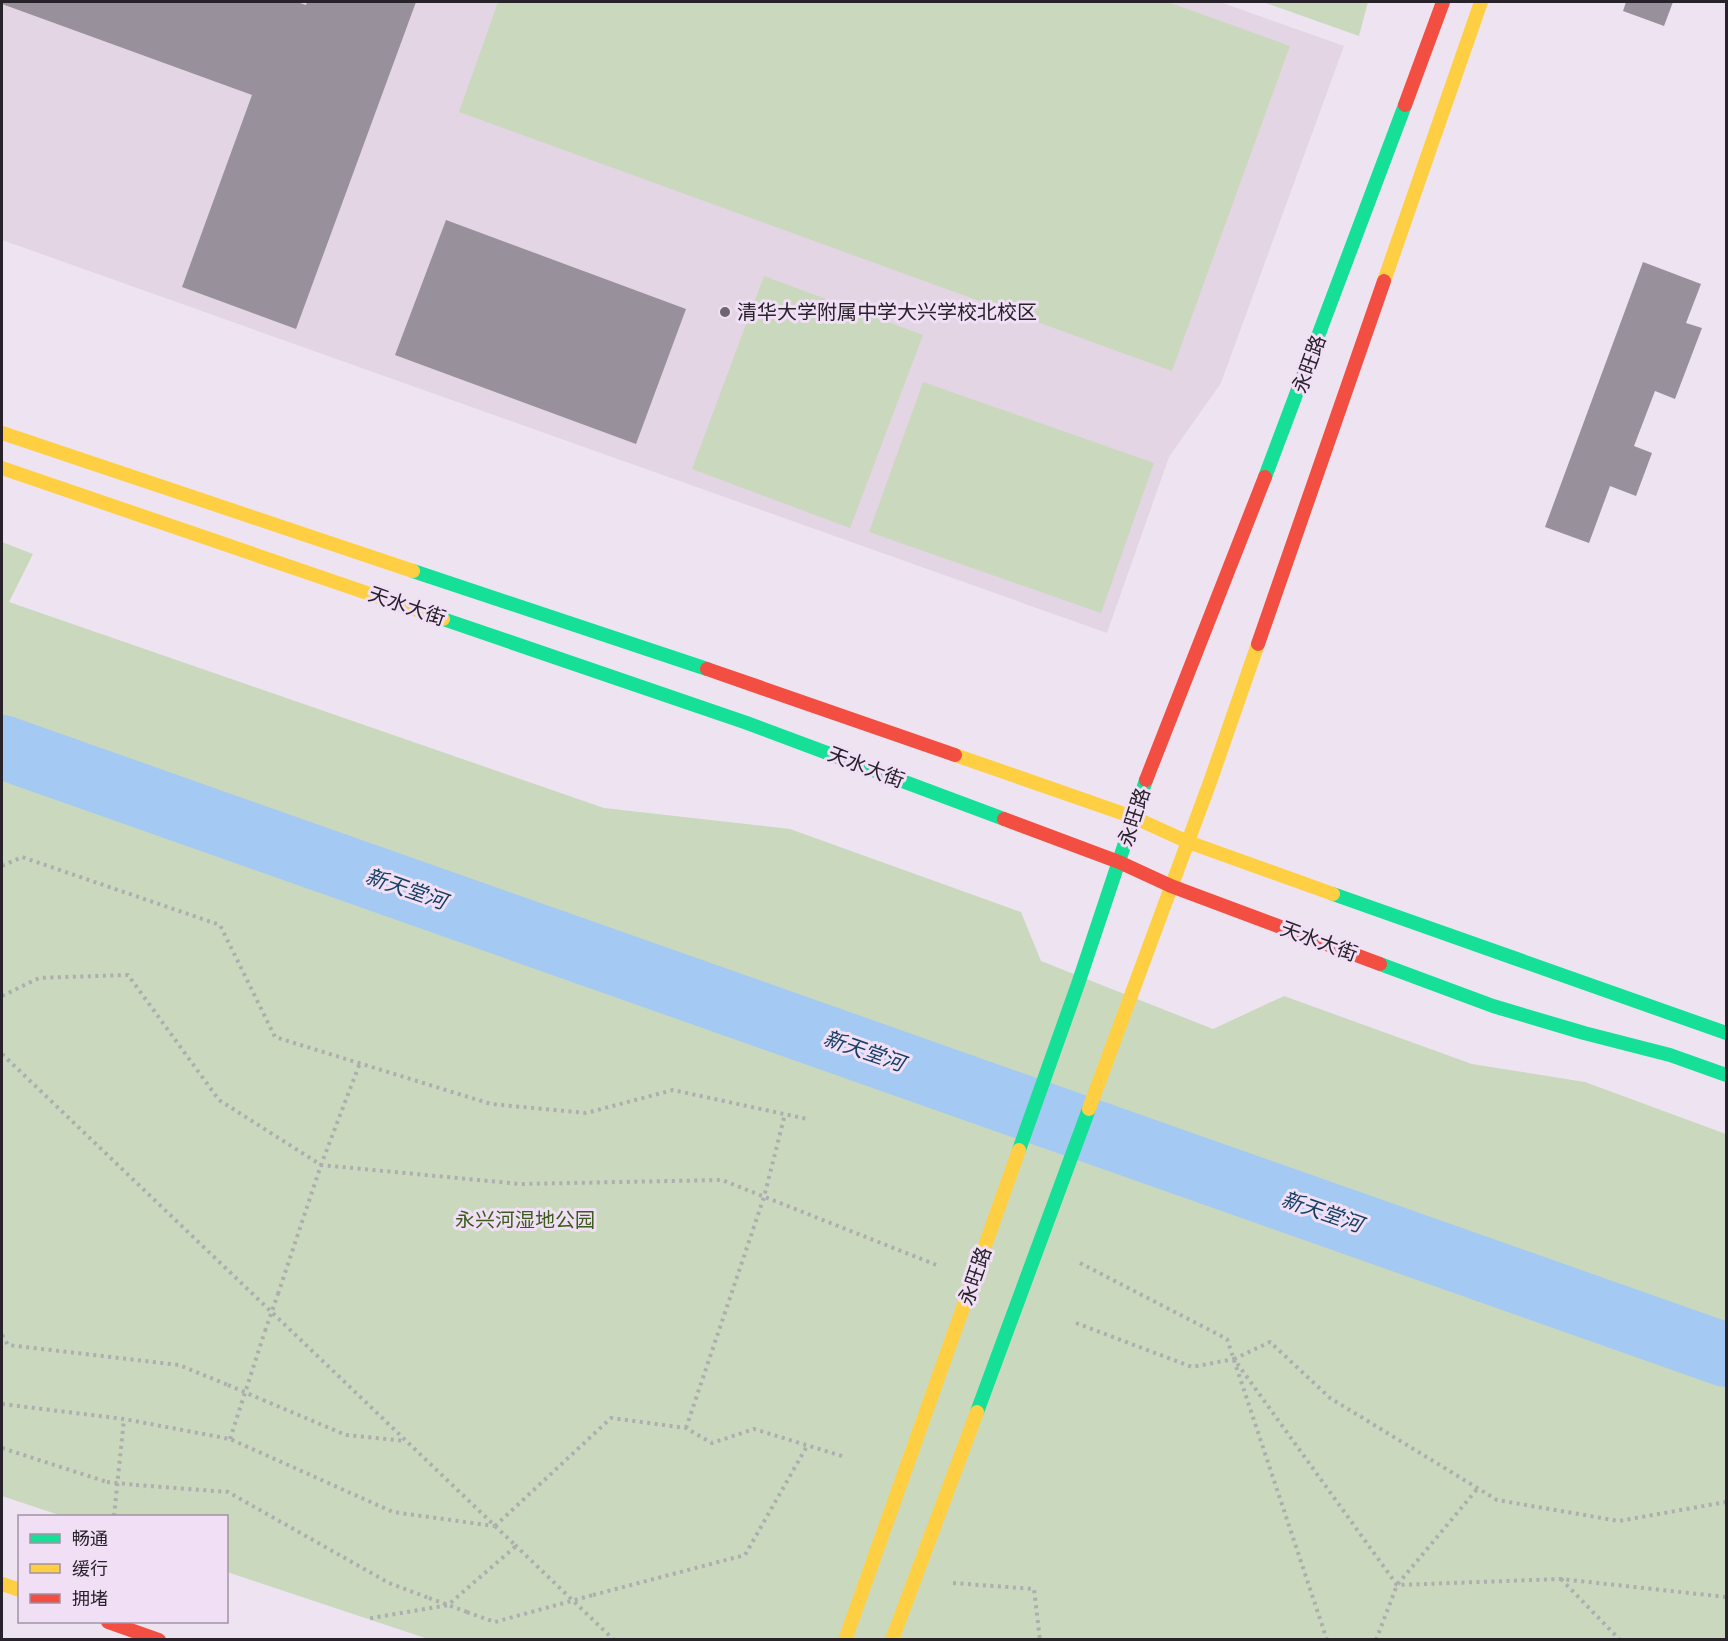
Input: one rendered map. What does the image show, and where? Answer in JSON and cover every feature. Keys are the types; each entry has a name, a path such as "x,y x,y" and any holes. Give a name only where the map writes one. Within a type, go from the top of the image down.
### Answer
{"main road":[{"name":"永旺路","path":"844,1640 1078,984 1147,777 1282,435 1443,2"},
{"path":"892,1640 1210,782 1481,2"},
{"name":"天水大街","path":"2,433 684,662 1133,817 1188,842 1726,1033"},
{"name":"天水大街","path":"2,468 747,723 1119,862 1171,886 1493,1006 1670,1055 1726,1075"},
{"path":"2,1584 18,1589"},
{"path":"111,1623 159,1640"}],"path":[{"path":"2,866 22,857 220,925 275,1037 491,1104 586,1113 673,1090 807,1119"},
{"path":"2,996 39,978 128,975 219,1101 321,1165 520,1185 722,1180 939,1266"},
{"path":"2,1054 516,1546 448,1605 366,1619"},
{"path":"230,1438 321,1165 360,1063"},
{"path":"686,1428 764,1197 785,1114"},
{"path":"1080,1263 1227,1339 1327,1640"},
{"path":"1076,1323 1192,1366 1234,1359 1270,1342 1330,1398 1497,1500 1619,1521 1726,1502"},
{"path":"2,1335 8,1345 179,1365 346,1435 405,1441"},
{"path":"1234,1359 1397,1585"},
{"path":"2,1404 124,1419 230,1438 393,1512 495,1526 614,1640"},
{"path":"495,1526 611,1418 686,1428 712,1443 754,1429 842,1456"},
{"path":"114,1515 124,1419"},
{"path":"2,1448 107,1482 228,1492 389,1583 495,1622 745,1555 807,1446"},
{"path":"1376,1640 1397,1585 1478,1488"},
{"path":"1397,1585 1561,1579 1726,1597"},
{"path":"1561,1579 1620,1640"},
{"path":"953,1583 1034,1589 1040,1640"}],"shaded area":[{"name":"清华大学附属中学大兴学校北校区","path":"2,2 1220,2 1344,46 1221,383 1169,457 1107,633 2,240"}],"green space":[{"path":"498,2 1168,2 1290,46 1172,371 459,112"},
{"path":"1263,2 1368,2 1359,36"},
{"path":"764,276 923,335 850,528 692,469"},
{"path":"923,382 1154,463 1101,613 869,532"},
{"name":"永兴河湿地公园","path":"2,542 33,554 9,602 604,808 790,829 1021,912 1041,961 1213,1029 1284,996 1472,1064 1585,1082 1726,1134 1726,1639 428,1639 228,1572 228,1515 59,1515 2,1496"}],"building":[{"path":"2,2 297,2 306,5 307,2 416,2 296,329 182,287 252,95 2,4"},
{"path":"1626,2 1673,2 1664,26 1623,11"},
{"path":"446,220 686,309 636,444 395,355"},
{"path":"1643,262 1701,284 1686,323 1702,328 1675,399 1655,391 1634,446 1652,453 1636,496 1610,486 1589,543 1545,527"}],"waterway":[{"name":"新天堂河","path":"2,747 1726,1355"}],"traffic: fast":[{"path":"1265,477 1405,105"},
{"path":"413,571 707,669"},
{"path":"443,619 747,723 1004,819"},
{"path":"1019,1150 1078,984 1146,780"},
{"path":"1333,894 1726,1033"},
{"path":"1380,964 1493,1006 1670,1055 1726,1075"},
{"path":"977,1412 1089,1109"}],"traffic: slow":[{"path":"1384,281 1481,2"},
{"path":"2,433 413,571"},
{"path":"2,468 443,619"},
{"path":"1089,1109 1210,782 1258,644"},
{"path":"955,755 1133,817 1188,842 1333,894"},
{"path":"845,1640 1019,1150"},
{"path":"892,1640 977,1412"},
{"path":"2,1584 18,1589"}],"traffic: jam":[{"path":"1405,105 1443,2"},
{"path":"1258,644 1384,281"},
{"path":"1146,780 1265,477"},
{"path":"707,669 955,755"},
{"path":"1004,819 1119,862 1171,886 1380,964"},
{"path":"111,1623 159,1640"}],"place":[{"name":"清华大学附属中学大兴学校北校区","path":"725,312"}]}
